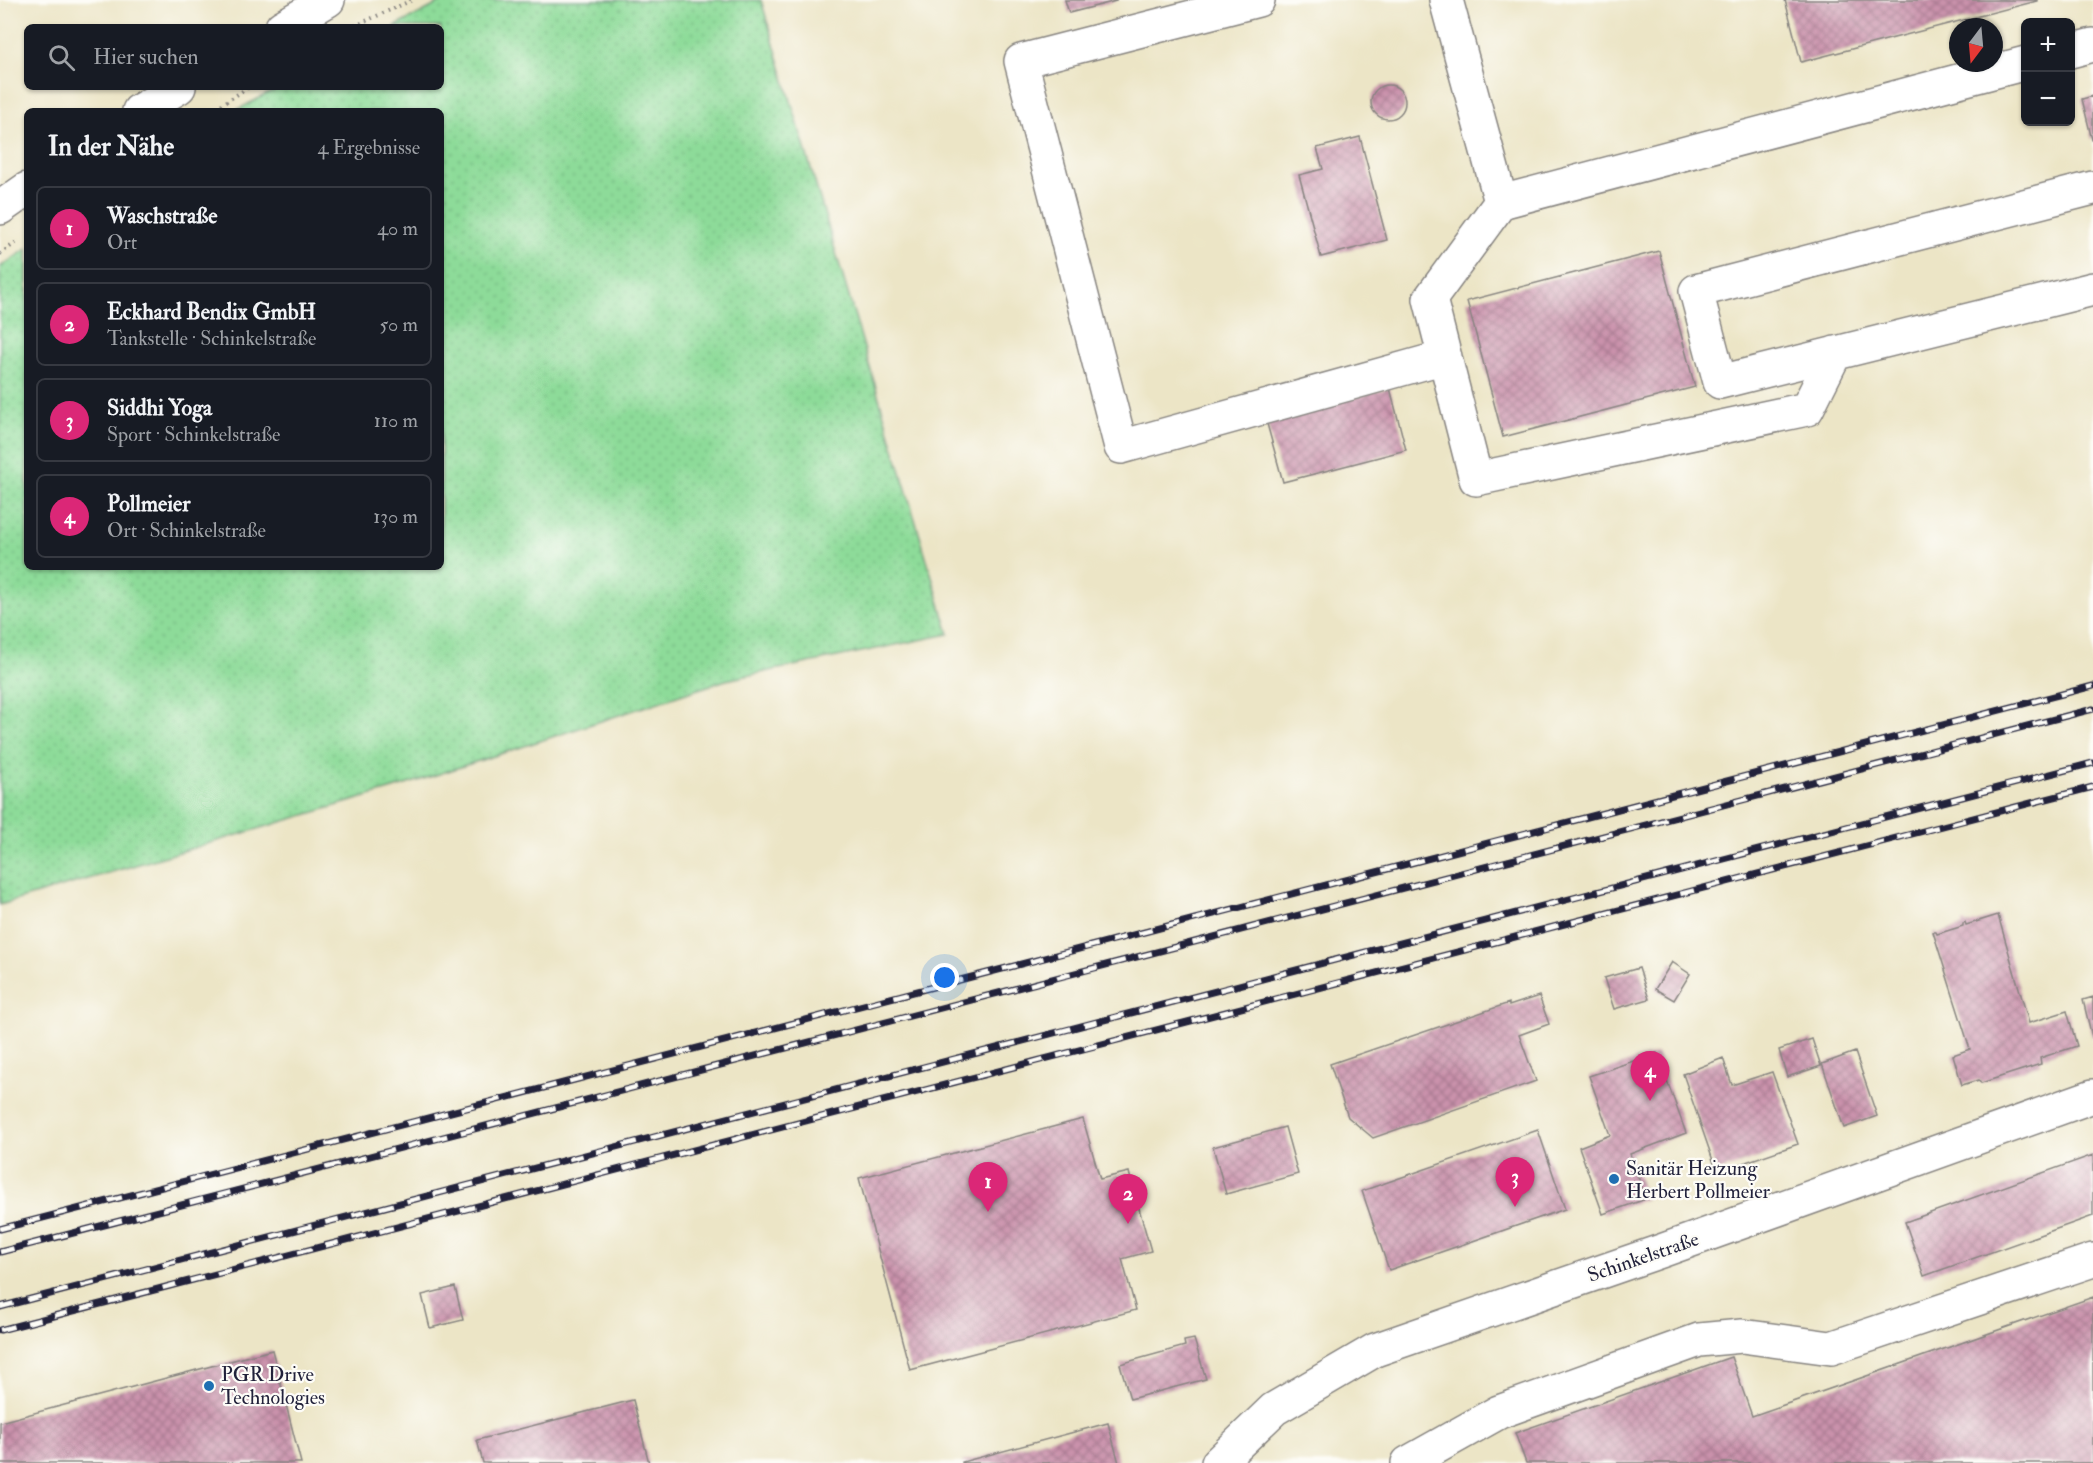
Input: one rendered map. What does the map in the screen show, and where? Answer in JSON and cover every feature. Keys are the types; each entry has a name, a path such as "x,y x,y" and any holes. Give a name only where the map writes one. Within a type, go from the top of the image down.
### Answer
{"street":[{"path":"287,24 328,0"},
{"path":"1258,0 1021,61 1121,447 1445,357"},
{"path":"1446,0 1501,202"},
{"path":"2075,50 2093,45"},
{"path":"1835,353 1806,409 1476,479 1430,299 1501,202 2021,64"},
{"path":"144,108 174,90"},
{"path":"2093,188 1696,291 1720,382 2093,289"},
{"path":"0,208 24,191"},
{"name":"Schinkelstraße","path":"1218,1463 1274,1409 1374,1350 2093,1096"},
{"path":"1408,1463 1498,1412 1699,1340 1742,1336 1831,1348 2093,1260"}],"path":[{"path":"360,24 412,0"},
{"path":"216,108 244,90"},
{"path":"0,254 18,241"}],"green space":[{"path":"445,0 761,0 949,634 726,680 393,789 0,905 0,267 24,251 24,570 444,570 444,108 241,108 274,90 444,90 444,24 400,24"}],"building":[{"path":"1065,0 1115,0 1116,1 1069,13"},
{"path":"1785,0 2037,0 1971,18 1949,18 1949,24 1801,62"},
{"path":"1388,85 1400,90 1405,102 1400,114 1388,119 1376,114 1371,102 1376,90"},
{"path":"2093,96 2093,140 2092,140 2082,99"},
{"path":"1360,137 1387,240 1321,257 1299,175 1323,169 1317,148"},
{"path":"1659,251 1695,387 1503,437 1467,301"},
{"path":"1390,388 1406,450 1283,482 1266,420"},
{"path":"1998,915 2029,1023 2067,1011 2077,1046 2040,1058 2041,1064 1981,1083 1979,1080 1962,1085 1953,1055 1970,1049 1933,932 1937,934 1963,926 1965,922 1966,925"},
{"path":"1672,962 1690,974 1674,1000 1655,989"},
{"path":"1639,968 1649,999 1614,1009 1604,978"},
{"path":"1539,996 1549,1024 1519,1035 1536,1081 1373,1138 1348,1117 1330,1064 1509,1003 1509,1006"},
{"path":"2093,997 2093,1037 2092,1037 2083,1000"},
{"path":"1812,1039 1821,1066 1787,1077 1779,1050"},
{"path":"1855,1052 1877,1116 1844,1128 1822,1064"},
{"path":"1657,1053 1686,1133 1630,1154 1646,1199 1603,1214 1579,1147 1610,1135 1589,1076"},
{"path":"1723,1058 1732,1085 1772,1072 1798,1144 1717,1172 1683,1074"},
{"path":"1083,1119 1100,1179 1129,1172 1151,1251 1122,1259 1136,1310 910,1370 859,1178"},
{"path":"1285,1127 1298,1174 1226,1194 1213,1147"},
{"path":"1538,1130 1565,1209 1389,1270 1362,1191"},
{"path":"2093,1155 2093,1216 1924,1276 1905,1222"},
{"path":"455,1287 463,1320 430,1328 422,1295"},
{"path":"2093,1297 2093,1463 1526,1463 1515,1433 1731,1357 1752,1416"},
{"path":"1194,1339 1206,1379 1130,1399 1120,1364 1185,1346 1184,1341"},
{"name":"PGR Drive Technologies","path":"272,1350 301,1463 0,1463 0,1422"},
{"path":"633,1400 649,1463 483,1463 477,1440"},
{"path":"1108,1423 1119,1463 962,1463 962,1462"}],"railway":[{"path":"0,1229 2093,686"},
{"path":"0,1252 2093,709"},
{"path":"0,1307 2093,763"},
{"path":"0,1330 2093,787"}],"place":[{"name":"Pollmeier","path":"1650,1101"},
{"name":"Sanitär Heizung Herbert Pollmeier","path":"1614,1179"},
{"name":"Siddhi Yoga","path":"1515,1207"},
{"name":"Waschstraße","path":"988,1212"},
{"name":"Eckhard Bendix GmbH","path":"1128,1224"},
{"name":"PGR Drive Technologies","path":"209,1386"}]}
